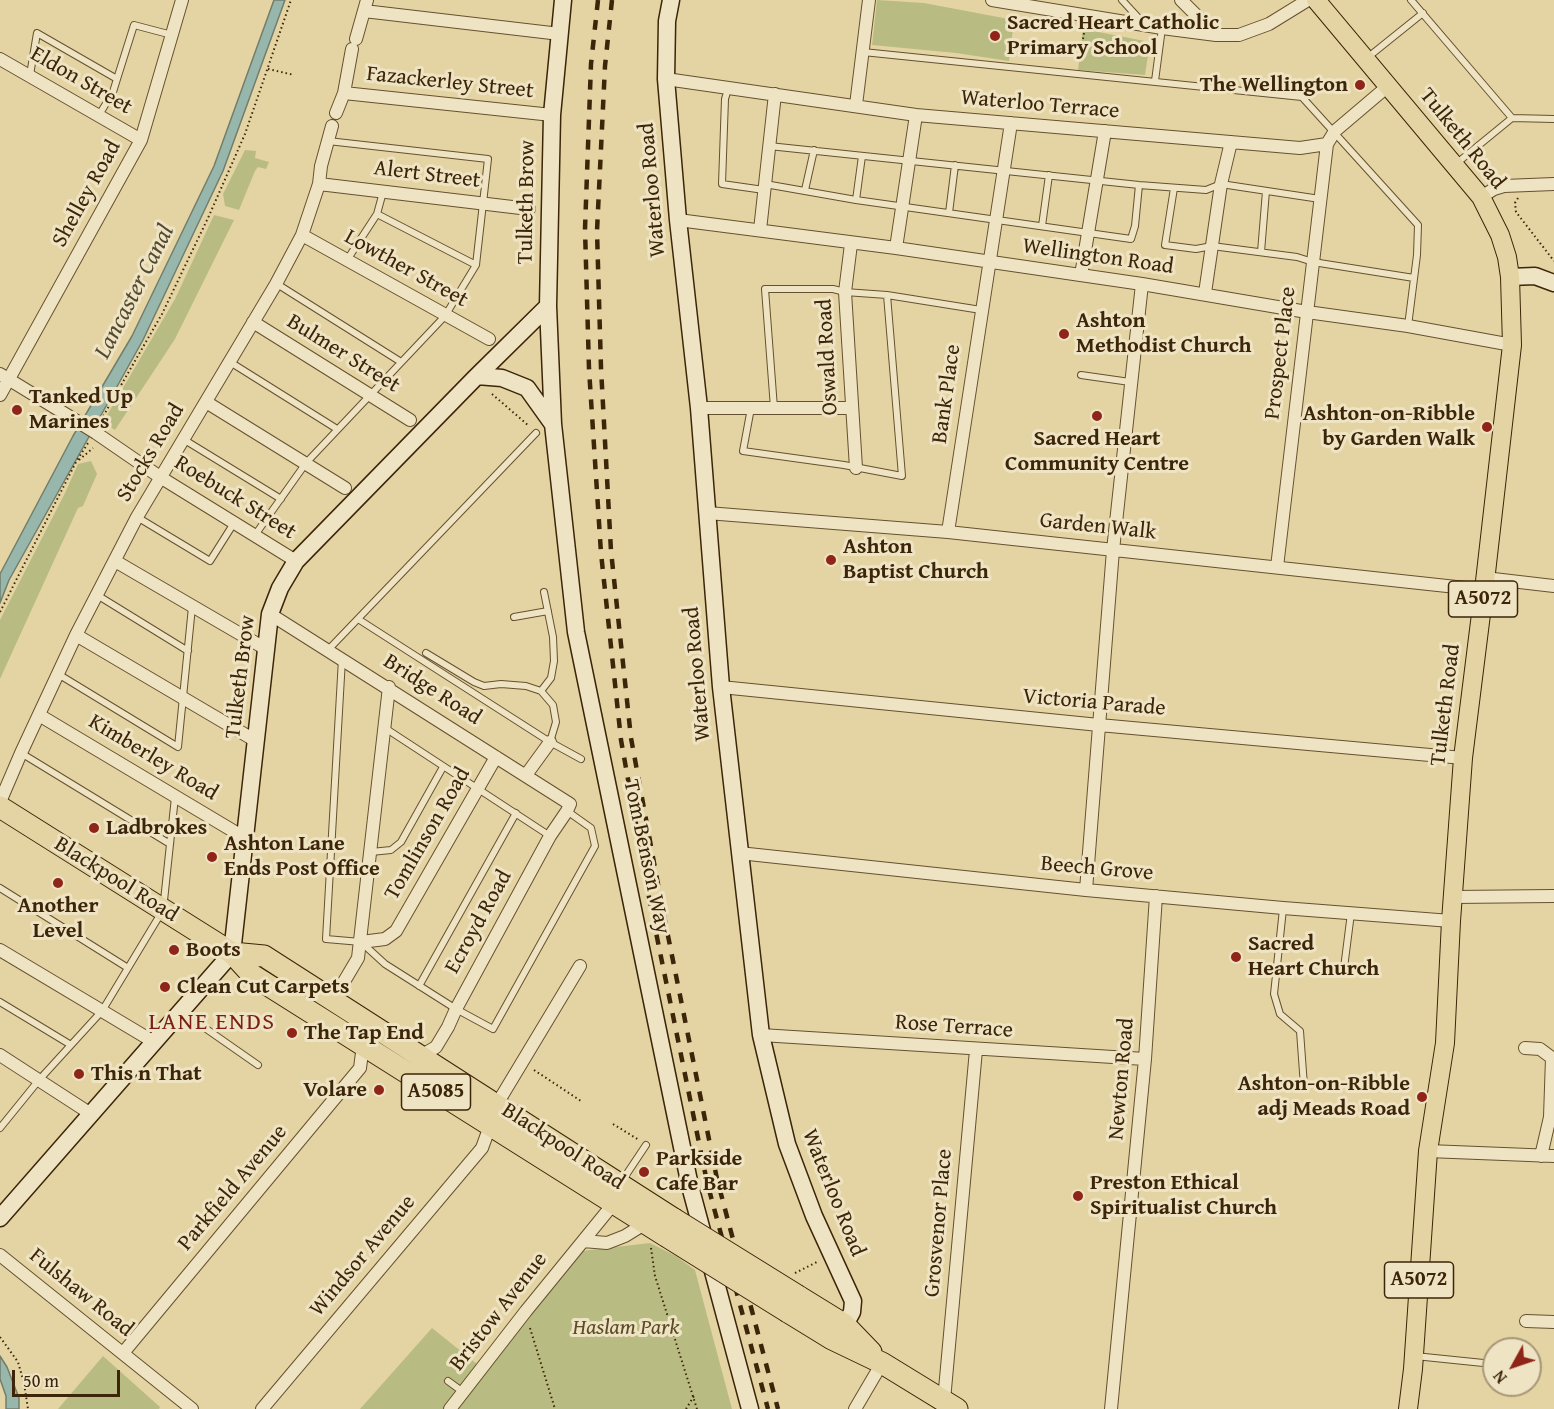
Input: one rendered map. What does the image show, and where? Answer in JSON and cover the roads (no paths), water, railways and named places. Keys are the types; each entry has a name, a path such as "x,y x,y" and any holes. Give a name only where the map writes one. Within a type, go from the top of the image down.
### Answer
{"highway":[{"name":"Blackpool Road","path":"0,807 232,953 252,975 490,1126 617,1194 793,1304 844,1325 882,1363"},
{"name":"Blackpool Road","path":"232,953 264,956 325,997 497,1104 617,1194 646,1223 670,1227"},
{"name":"Blackpool Road","path":"793,1304 832,1339 882,1363 952,1406"}],"main road":[{"name":"Tulketh Road","path":"1317,0 1481,197 1500,235 1510,277 1512,345 1463,758 1445,1042 1428,1151 1414,1356 1408,1409"}],"street":[{"name":"Shelley Road","path":"0,395 5,377 141,140 182,0"},
{"name":"Tulketh Brow","path":"232,953 270,614 280,588 296,561 548,306 552,115 563,0"},
{"name":"Waterloo Road","path":"670,0 667,21 666,80 678,220 699,408 721,687 761,1035 787,1144 807,1198 853,1301 852,1312 844,1325"},
{"path":"855,105 869,0"},
{"path":"992,0 1162,28 1239,35 1269,24 1308,0"},
{"path":"1181,0 1216,34"},
{"path":"336,113 344,93 365,6 560,34"},
{"name":"Eldon Street","path":"0,59 141,140"},
{"name":"Waterloo Terrace","path":"666,80 916,115 1300,148 1327,144"},
{"path":"1327,144 1335,131 1388,86"},
{"name":"Fazackerley Street","path":"344,93 552,115"},
{"path":"760,230 775,94"},
{"path":"896,248 916,115"},
{"name":"Bank Place","path":"948,532 1011,123"},
{"name":"Stocks Road","path":"0,802 76,635 137,517 276,284 302,235 319,184 321,166 332,126"},
{"path":"1082,275 1105,131"},
{"path":"1205,293 1221,184 1231,142"},
{"name":"Prospect Place","path":"1277,567 1327,144"},
{"name":"Alert Street","path":"319,184 529,209"},
{"path":"1481,197 1504,186 1554,184"},
{"name":"Wellington Road","path":"678,220 896,248 1205,293 1512,345"},
{"name":"Lowther Street","path":"302,235 489,339"},
{"name":"Oswald Road","path":"851,243 845,292 856,468"},
{"path":"1510,277 1535,276 1554,283"},
{"path":"1086,890 1113,550 1130,382 1143,284"},
{"name":"Tom Benson Way","path":"548,306 553,424 576,632 690,1186 750,1409"},
{"name":"Bulmer Street","path":"253,322 410,420"},
{"name":"Roebuck Street","path":"5,377 296,561"},
{"path":"476,377 502,378 527,388 553,424"},
{"path":"206,402 345,488"},
{"path":"699,408 851,408"},
{"name":"Garden Walk","path":"707,513 948,532 1277,567 1485,584 1554,586"},
{"path":"115,561 266,649"},
{"name":"Bridge Road","path":"270,614 526,775 568,807"},
{"path":"76,635 256,741"},
{"path":"325,997 342,986 358,958 389,687"},
{"name":"Victoria Parade","path":"721,687 1099,725 1463,758"},
{"name":"Kimberley Road","path":"39,715 245,838"},
{"path":"526,775 550,742"},
{"name":"Tomlinson Road","path":"361,942 385,939 396,931 496,757"},
{"name":"Ecroyd Road","path":"421,1056 436,1047 448,1027 550,836 568,807"},
{"name":"Beech Grove","path":"739,853 1086,890 1451,921"},
{"name":"Newton Road","path":"1111,1409 1145,1059 1156,896"},
{"path":"1453,897 1554,896"},
{"path":"0,950 154,1042"},
{"path":"1,1214 232,953"},
{"path":"497,1104 580,966"},
{"name":"Rose Terrace","path":"761,1035 1145,1059"},
{"name":"Parkfield Avenue","path":"123,1353 360,1068 363,1045"},
{"path":"1428,1151 1548,1156 1552,1059 1539,1049 1525,1048"},
{"name":"Grosvenor Place","path":"952,1406 976,1050"},
{"path":"0,1055 91,1114"},
{"name":"Windsor Avenue","path":"262,1409 482,1148 490,1126"},
{"name":"Bristow Avenue","path":"450,1409 617,1194"},
{"path":"583,1240 607,1243 625,1236 646,1223"},
{"name":"Fulshaw Road","path":"0,1255 192,1409"},
{"path":"1526,1321 1554,1322"},
{"path":"855,1409 882,1363"}],"lane":[{"path":"1122,0 1145,24"},
{"path":"1411,0 1512,118"},
{"path":"1366,59 1423,13"},
{"path":"99,115 113,92 134,25 172,35"},
{"path":"1155,81 1162,28"},
{"path":"30,75 37,33 117,79"},
{"path":"862,52 1302,97 1418,225 1417,255 1408,326"},
{"path":"728,89 725,99 722,184 806,190 856,200 1131,239 1135,226 1139,185"},
{"path":"1454,165 1512,118 1554,119"},
{"path":"255,535 306,463 445,316 476,265 488,159 328,140"},
{"path":"769,146 1174,188 1206,190 1221,184 1321,199"},
{"path":"806,190 814,150"},
{"path":"856,200 862,156"},
{"path":"949,213 955,165"},
{"path":"1042,226 1049,176"},
{"path":"1174,188 1165,245 1196,249 1212,246 1261,252 1414,278"},
{"path":"1261,252 1266,191"},
{"path":"347,260 377,214 383,192"},
{"path":"377,214 476,265"},
{"path":"276,284 400,362"},
{"path":"774,408 765,289 833,289 981,310"},
{"path":"751,408 743,451 902,476 887,295"},
{"path":"230,362 337,429"},
{"path":"1081,375 1130,382"},
{"path":"328,650 537,433"},
{"path":"183,439 281,499"},
{"path":"137,517 210,561 235,522"},
{"path":"541,691 551,678 554,661 553,637 544,592"},
{"path":"97,595 188,651"},
{"path":"58,674 178,747 192,606"},
{"path":"514,617 548,611"},
{"path":"358,619 550,742 581,759"},
{"path":"426,653 484,686 501,684 526,686 541,691 553,705 556,722 550,742"},
{"path":"342,658 326,939 361,942 385,964 456,1009 493,1029 595,846 591,828 568,807"},
{"path":"383,726 550,836"},
{"path":"21,753 170,844"},
{"path":"369,853 391,850 401,842 443,767"},
{"path":"0,1128 39,1080 102,1011 164,910 175,796"},
{"path":"419,986 516,813"},
{"path":"0,888 128,968"},
{"path":"1283,908 1274,994 1280,1014 1300,1031 1304,1086"},
{"path":"1344,968 1351,912"},
{"path":"0,1002 71,1045"},
{"path":"181,1011 258,1065"},
{"path":"617,1194 646,1145"},
{"path":"1414,1356 1482,1363"},
{"path":"448,1380 463,1392"}],"water":[{"path":"274,0 285,0 223,171 143,340 9,580 0,603 0,574 73,436 132,336 214,166"},
{"path":"0,1356 7,1367 19,1398 19,1409 6,1409 6,1396 0,1379"}],"railway":[{"path":"598,0 591,64 585,229 589,369 601,553 621,740 651,908 707,1182 768,1409"},
{"path":"612,0 605,66 597,231 601,368 611,551 631,738 717,1179 778,1409"}],"place":[{"name":"Sacred Heart Catholic Primary School","path":"995,36"},
{"name":"The Wellington","path":"1360,85"},
{"name":"Ashton Methodist Church","path":"1064,334"},
{"name":"Tanked Up Marines","path":"17,410"},
{"name":"Sacred Heart Community Centre","path":"1097,416"},
{"name":"Ashton-on-Ribble by Garden Walk","path":"1487,427"},
{"name":"Ashton Baptist Church","path":"831,560"},
{"name":"Ladbrokes","path":"94,828"},
{"name":"Ashton Lane Ends Post Office","path":"212,857"},
{"name":"Another Level","path":"58,883"},
{"name":"Boots","path":"174,950"},
{"name":"Sacred Heart Church","path":"1236,957"},
{"name":"Clean Cut Carpets","path":"165,987"},
{"name":"The Tap End","path":"292,1033"},
{"name":"This n That","path":"79,1074"},
{"name":"Volare","path":"379,1090"},
{"name":"Ashton-on-Ribble adj Meads Road","path":"1422,1097"},
{"name":"Parkside Cafe Bar","path":"644,1172"},
{"name":"Preston Ethical Spiritualist Church","path":"1078,1196"}],"district":[{"name":"LANE ENDS","path":"212,1023"}],"water label":[{"name":"Lancaster Canal","path":"135,292"}],"park label":[{"name":"Haslam Park","path":"626,1328"}]}
